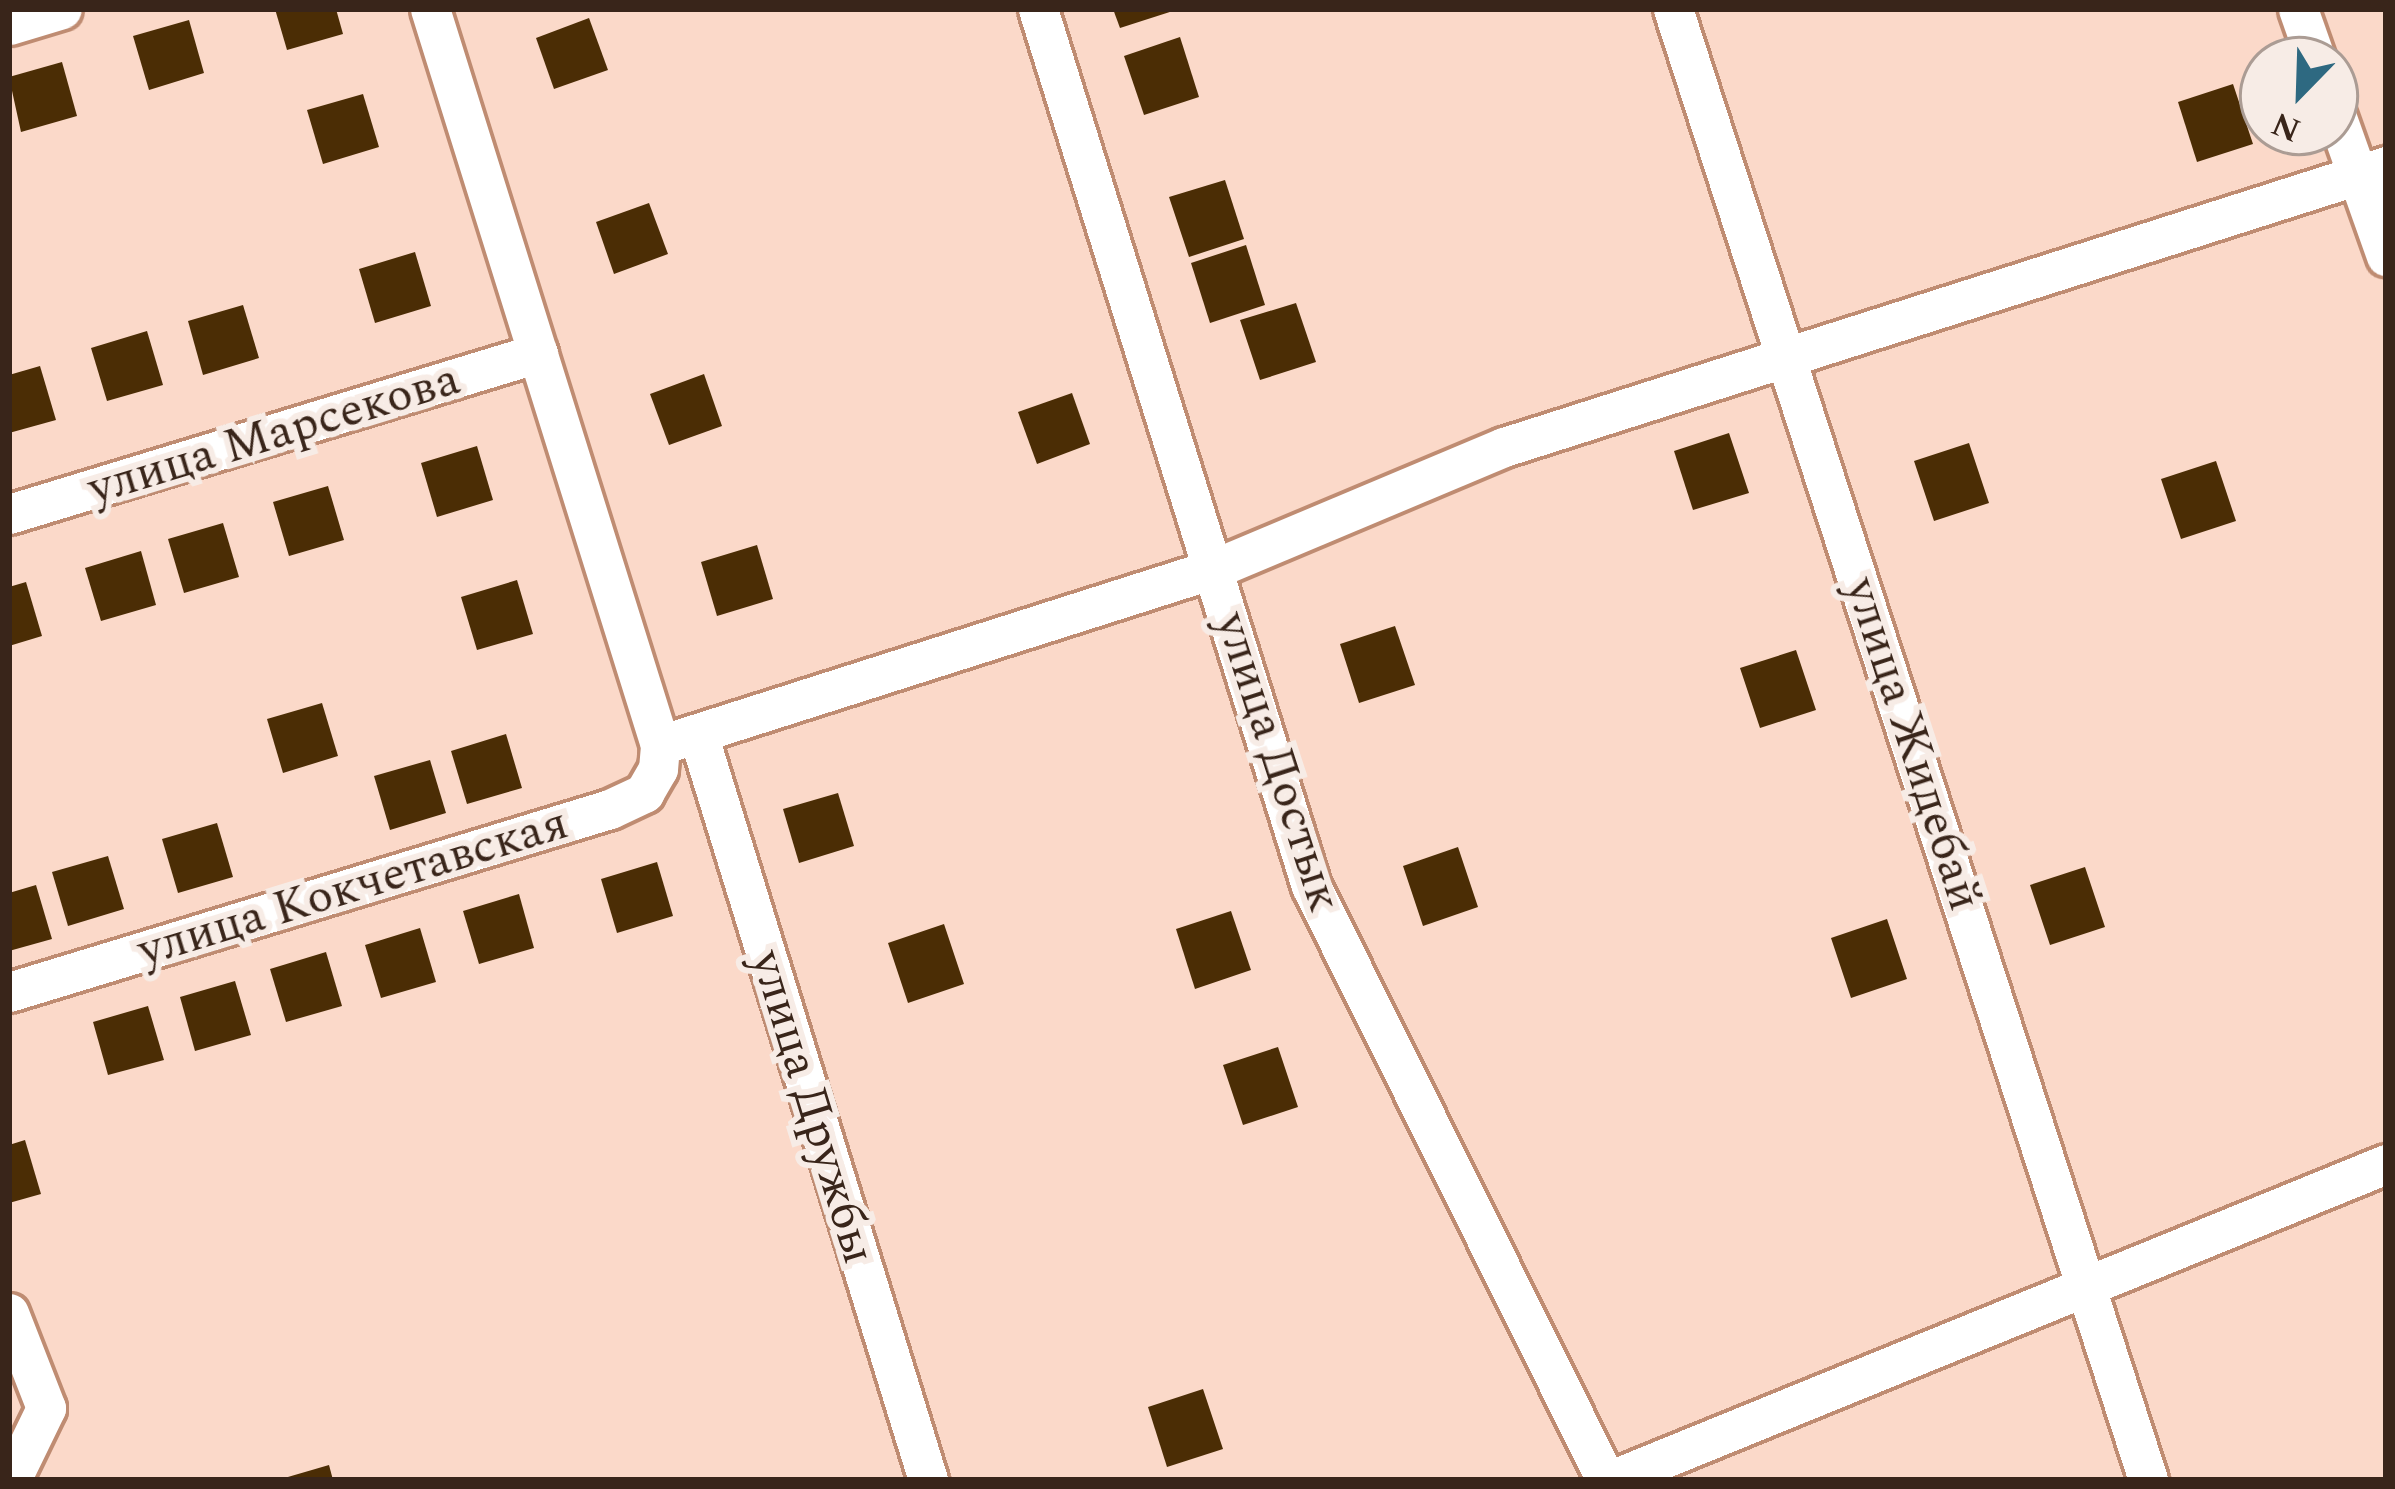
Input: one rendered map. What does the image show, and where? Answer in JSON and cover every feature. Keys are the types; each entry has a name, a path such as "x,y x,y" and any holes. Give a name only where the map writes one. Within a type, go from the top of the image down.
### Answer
{"street":[{"path":"9,25 62,9"},
{"name":"улица Дружбы","path":"430,9 538,353 679,739 928,1480"},
{"name":"улица Достык","path":"1038,9 1216,568 1311,886 1608,1480"},
{"name":"улица Жидебай","path":"1673,9 2148,1480"},
{"path":"679,739 1216,568 1504,447 2372,170 2386,256"},
{"name":"улица Марсекова","path":"9,514 538,353"},
{"name":"улица Кокчетавская","path":"9,992 610,809 644,794 679,739"},
{"path":"1608,1480 2089,1289 2386,1164"},
{"path":"9,1313 46,1408 11,1480"}],"building":[{"path":"275,9 336,9 343,34 287,50"},
{"path":"1113,9 1176,9 1176,10 1120,28"},
{"path":"589,18 608,70 554,89 536,38"},
{"path":"189,20 204,73 149,90 133,36"},
{"path":"1180,37 1199,97 1144,115 1124,56"},
{"path":"62,62 77,116 21,132 9,77"},
{"path":"2233,84 2239,102 2239,148 2197,162 2178,102"},
{"path":"363,94 379,147 323,164 307,110"},
{"path":"1225,180 1244,239 1189,257 1169,197"},
{"path":"649,203 668,254 614,274 596,222"},
{"path":"1246,245 1265,305 1210,323 1191,263"},
{"path":"415,252 431,306 375,323 359,269"},
{"path":"1296,303 1316,362 1260,380 1240,320"},
{"path":"243,305 259,358 203,375 188,321"},
{"path":"147,331 163,385 107,401 91,348"},
{"path":"40,366 56,420 9,433 9,375"},
{"path":"704,374 722,426 669,445 650,394"},
{"path":"1072,393 1090,444 1037,464 1018,412"},
{"path":"1729,433 1749,493 1693,510 1674,451"},
{"path":"1969,443 1989,503 1934,521 1914,461"},
{"path":"477,446 493,500 437,517 421,463"},
{"path":"2216,461 2236,521 2181,539 2161,479"},
{"path":"328,486 344,540 289,556 273,502"},
{"path":"223,523 239,577 184,593 168,539"},
{"path":"757,545 773,599 717,616 701,562"},
{"path":"141,551 156,605 101,621 85,568"},
{"path":"517,580 533,634 477,650 461,597"},
{"path":"26,582 42,636 9,646 9,587"},
{"path":"1395,626 1415,685 1359,703 1340,644"},
{"path":"1796,650 1816,710 1760,728 1740,668"},
{"path":"322,703 338,756 283,773 267,719"},
{"path":"506,734 522,788 467,804 451,751"},
{"path":"430,760 446,813 390,830 374,776"},
{"path":"838,793 854,846 799,863 783,809"},
{"path":"217,823 233,877 178,893 162,839"},
{"path":"1458,847 1478,907 1423,926 1403,866"},
{"path":"108,856 124,909 68,926 52,872"},
{"path":"657,862 673,916 617,933 601,879"},
{"path":"2085,867 2105,927 2050,945 2030,885"},
{"path":"36,885 52,939 9,951 9,893"},
{"path":"519,894 534,948 479,964 463,911"},
{"path":"1231,911 1251,970 1195,989 1176,929"},
{"path":"1887,919 1907,979 1851,998 1831,938"},
{"path":"944,924 964,984 908,1003 888,943"},
{"path":"420,928 436,982 381,998 365,945"},
{"path":"326,952 342,1006 286,1022 270,969"},
{"path":"235,981 251,1035 195,1051 180,997"},
{"path":"148,1006 164,1060 108,1075 93,1022"},
{"path":"1278,1047 1298,1107 1243,1125 1223,1065"},
{"path":"25,1140 41,1194 9,1203 9,1145"},
{"path":"1203,1389 1223,1449 1167,1467 1148,1407"},
{"path":"329,1465 333,1480 281,1480 281,1479"}]}
